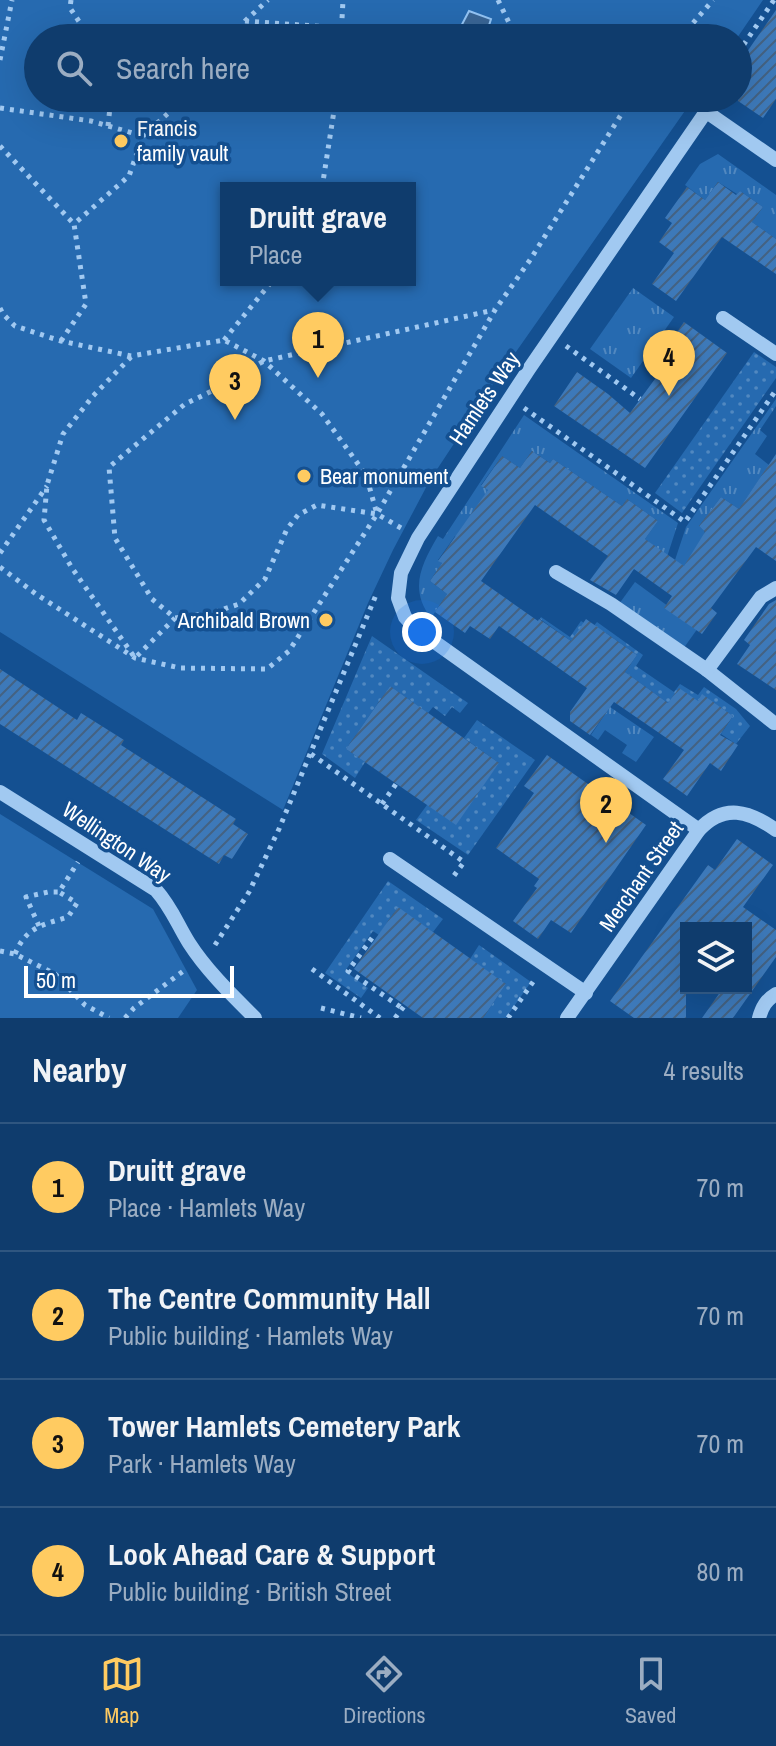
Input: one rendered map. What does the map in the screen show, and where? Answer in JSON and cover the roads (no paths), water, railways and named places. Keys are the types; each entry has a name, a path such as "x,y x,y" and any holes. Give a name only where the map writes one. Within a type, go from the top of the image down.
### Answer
{"street":[{"name":"Hamlets Way","path":"699,830 415,628 405,617 398,598 401,573 418,538 703,116 707,114 776,160"},
{"path":"723,318 776,354"},
{"path":"556,572 611,604 707,670 774,723"},
{"path":"707,670 761,597 776,588"},
{"name":"Wellington Way","path":"0,792 156,890 209,970 255,1018"},
{"name":"Merchant Street","path":"567,1018 708,821 731,813 747,813 776,830"},
{"path":"390,859 586,993"},
{"path":"759,1018 763,1006 776,994"}],"water":[{"path":"469,11 491,19 489,24 462,24"}],"place":[{"name":"Francis family vault","path":"121,141"},
{"name":"Druitt grave","path":"318,378"},
{"name":"Look Ahead Care & Support","path":"669,396"},
{"name":"Tower Hamlets Cemetery Park","path":"235,420"},
{"name":"Bear monument","path":"304,476"},
{"name":"Archibald Brown","path":"326,620"},
{"name":"The Centre Community Hall","path":"606,843"}]}
